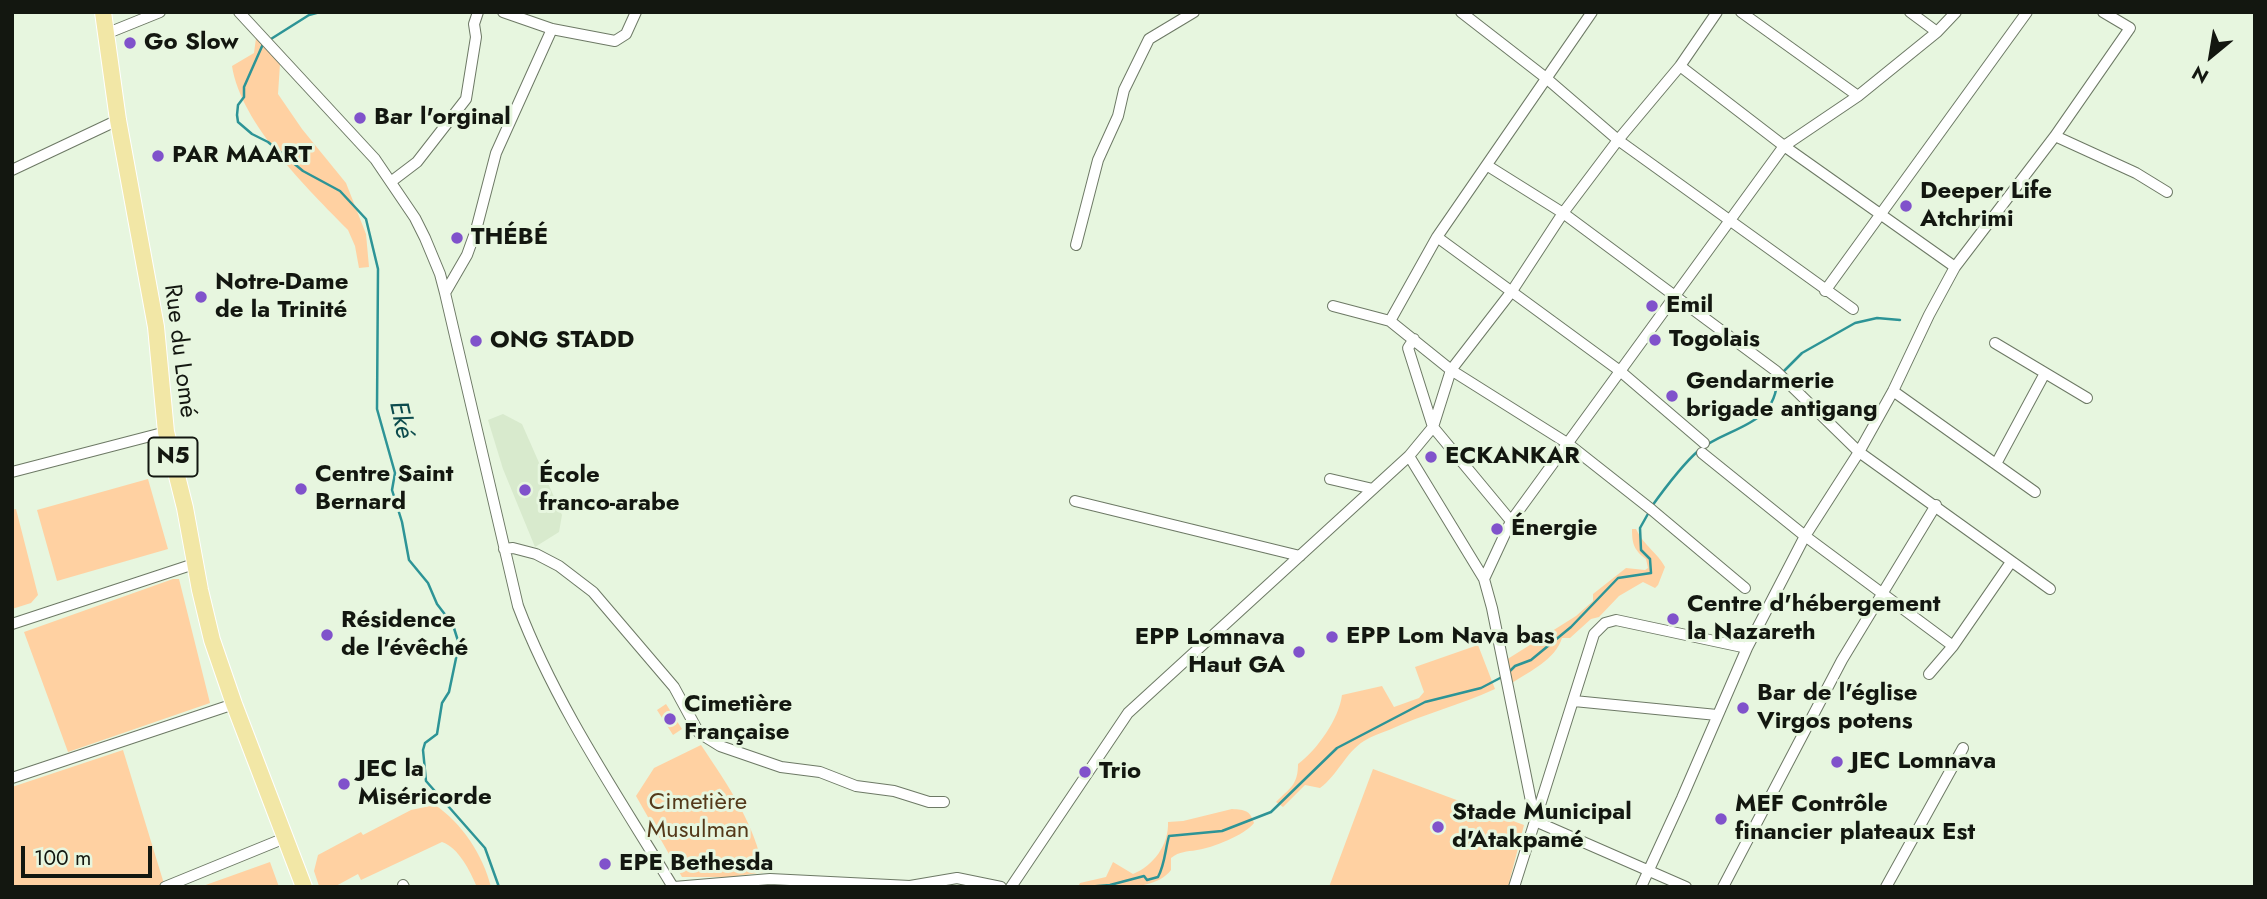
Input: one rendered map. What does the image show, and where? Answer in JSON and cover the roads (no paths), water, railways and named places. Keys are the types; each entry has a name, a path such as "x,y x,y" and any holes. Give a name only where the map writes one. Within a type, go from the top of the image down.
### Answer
{"main road":[{"name":"Rue du Lomé","path":"103,12 118,120 156,327 166,432 185,508 194,564 212,640 304,887"}],"street":[{"path":"108,33 160,12"},
{"path":"239,12 375,159 392,181 420,228 440,274 445,293 518,606 540,659 581,734 673,887 770,879 910,887 957,878 1001,887"},
{"path":"392,181 417,162 457,107 466,99 476,37 474,24 478,12"},
{"path":"503,12 552,29 615,41 626,34 636,12"},
{"path":"1076,245 1098,160 1118,116 1124,90 1149,39 1194,12"},
{"path":"1461,12 1546,78 1618,141 1853,309"},
{"path":"1390,321 1437,237 1592,12"},
{"path":"1011,887 1128,713 1409,456 1433,427 1451,370 1512,291 1563,213 1680,66 1717,12"},
{"path":"1741,12 1858,96"},
{"path":"1910,12 1937,32"},
{"path":"1485,579 1511,521 1784,146 1858,96 1937,32 1956,12"},
{"path":"1825,291 2026,12"},
{"path":"1641,887 1747,648 1805,536 1859,452 1893,391 1955,267 2055,136 2130,28 2104,12"},
{"path":"445,293 467,255 496,153 552,29"},
{"path":"1680,66 1784,146 1955,267"},
{"path":"12,170 118,120"},
{"path":"2055,136 2136,173 2167,192"},
{"path":"1488,166 1563,213 1780,375 1859,452 2050,589"},
{"path":"1437,237 1620,371 1703,448 1805,536 1953,646"},
{"path":"1333,306 1390,321 1451,370 1567,443 1745,588"},
{"path":"1414,339 1408,348 1433,427 1511,521"},
{"path":"1995,343 2087,398"},
{"path":"1996,464 2045,373"},
{"path":"1893,391 2035,492"},
{"path":"12,471 166,432"},
{"path":"1409,456 1485,579 1535,821"},
{"path":"1330,479 1373,489"},
{"path":"1075,501 1300,556"},
{"path":"1723,887 1842,660 1936,505"},
{"path":"504,549 513,548 536,554 559,566 593,592 662,671 674,687 699,733 720,746 781,767 820,772 856,786 894,790 929,802 944,802"},
{"path":"1929,674 1953,646 2011,562"},
{"path":"12,624 194,564"},
{"path":"1514,887 1594,634 1605,623 1616,620 1747,648"},
{"path":"1574,701 1717,715"},
{"path":"12,778 234,704"},
{"path":"1886,887 1963,748"},
{"path":"1535,821 1686,887"},
{"path":"165,887 285,838"}],"waterway":[{"name":"Eké","path":"320,12 309,15 263,44 244,87 244,97 238,105 238,122 303,171 340,191 366,219 378,269 377,409 395,473 392,490 402,522 409,560 428,583 437,604 453,625 459,644 449,692 442,703 437,734 425,743 423,750 426,781 485,848 499,887"},
{"name":"Eké","path":"390,12 397,12"},
{"path":"1781,374 1802,353 1855,323 1877,318 1900,320"},
{"path":"1652,506 1679,470 1698,451 1748,424 1769,407 1775,395 1777,379"},
{"path":"1508,673 1515,666 1531,660 1571,627 1618,578 1651,573 1650,559 1641,550 1640,528 1649,512"},
{"path":"1086,887 1110,885 1144,876 1147,880 1158,877 1169,836 1222,831 1271,812 1337,748 1425,702 1481,688 1502,677"}],"place":[{"name":"Go Slow","path":"130,43"},
{"name":"Bar l'orginal","path":"360,118"},
{"name":"PAR MAART","path":"158,156"},
{"name":"Deeper Life Atchrimi","path":"1906,206"},
{"name":"THÉBÉ","path":"457,238"},
{"name":"Notre-Dame de la Trinité","path":"201,297"},
{"name":"Emil","path":"1652,306"},
{"name":"Togolais","path":"1655,340"},
{"name":"ONG STADD","path":"476,341"},
{"name":"Gendarmerie brigade antigang","path":"1672,396"},
{"name":"ECKANKAR","path":"1431,457"},
{"name":"Centre Saint Bernard","path":"301,489"},
{"name":"École franco-arabe","path":"525,490"},
{"name":"Énergie","path":"1497,529"},
{"name":"Centre d'hébergement la Nazareth","path":"1673,619"},
{"name":"Résidence de l'évêché","path":"327,635"},
{"name":"EPP Lom Nava bas","path":"1332,637"},
{"name":"EPP Lomnava Haut GA","path":"1299,652"},
{"name":"Bar de l'église Virgos potens","path":"1743,708"},
{"name":"Cimetière Française","path":"670,719"},
{"name":"JEC Lomnava","path":"1837,762"},
{"name":"Trio","path":"1085,772"},
{"name":"JEC la Miséricorde","path":"344,784"},
{"name":"MEF Contrôle financier plateaux Est","path":"1721,819"},
{"name":"Stade Municipal d'Atakpamé","path":"1438,827"},
{"name":"EPE Bethesda","path":"605,864"}],"park label":[{"name":"Cimetière Musulman","path":"698,817"}]}
